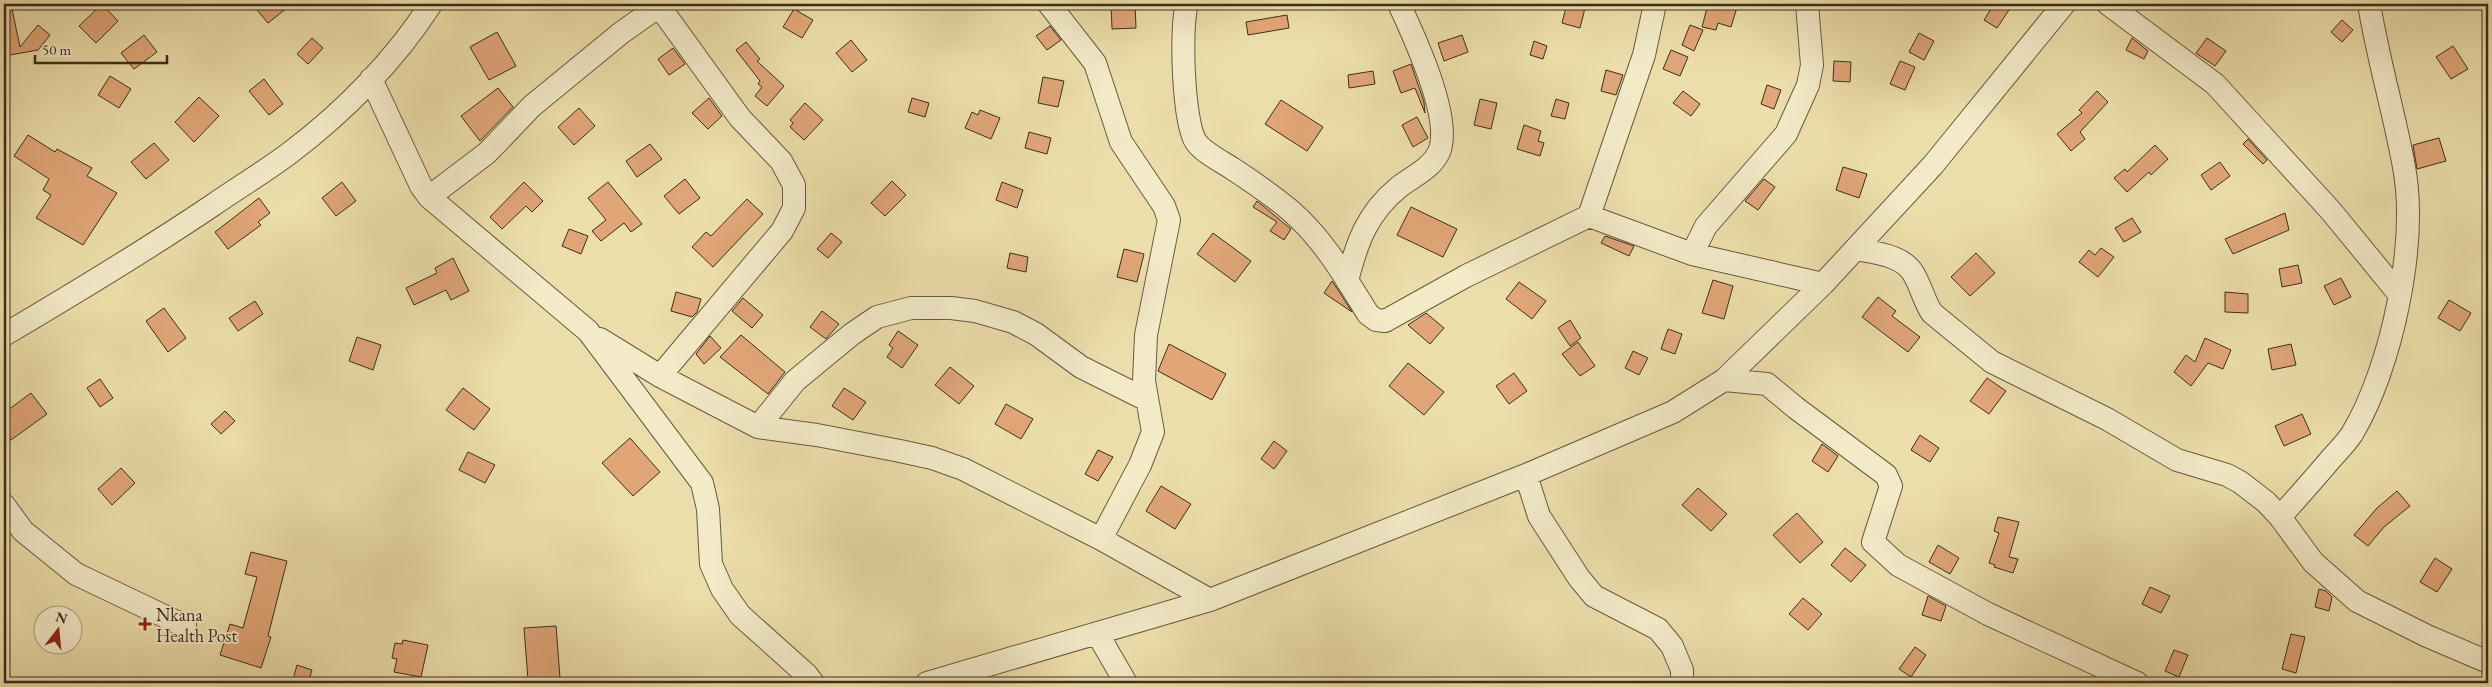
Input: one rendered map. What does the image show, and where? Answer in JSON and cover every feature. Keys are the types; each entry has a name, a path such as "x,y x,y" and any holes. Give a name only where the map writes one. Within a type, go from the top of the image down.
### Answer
{"street":[{"path":"4,335 122,265 291,152 332,118 371,79 416,28 432,4"},
{"path":"1049,4 1094,63 1121,142 1164,206 1169,220 1146,335 1144,382 1152,432 1140,465 1101,539"},
{"path":"1187,4 1184,16 1184,83 1189,131 1197,144 1257,185 1303,223 1320,240 1368,314 1376,320 1385,321 1466,276 1589,216 1644,55 1655,4"},
{"path":"1347,281 1359,238 1370,217 1400,187 1430,164 1436,157 1441,142 1441,126 1433,86 1399,4"},
{"path":"1692,254 1706,226 1786,134 1808,85 1812,65 1807,4"},
{"path":"926,683 1210,600 1526,475 1673,412 1724,380 1823,284 1933,165 2064,4"},
{"path":"2108,4 2216,84 2331,211 2399,294"},
{"path":"2280,517 2351,435 2369,401 2388,345 2405,264 2408,200 2404,167 2376,48 2369,4"},
{"path":"429,197 487,153 540,100 660,5 740,118 781,161 794,185 794,208 782,230 660,376"},
{"path":"371,79 421,186 429,197 588,332 660,376 758,427 817,435 932,458 963,469 1101,539 1210,600"},
{"path":"1589,216 1692,254 1823,284"},
{"path":"1856,249 1898,259 1905,264 1913,272 1926,305 1932,313 1992,362 2107,419 2177,460 2227,475 2266,502 2280,517 2313,562 2357,601 2427,636 2488,662"},
{"path":"758,427 795,381 852,334 877,317 911,308 951,308 975,311 1013,322 1036,334 1081,367 1147,400"},
{"path":"588,332 702,483 708,509 711,564 722,589 740,615 807,675 813,683"},
{"path":"1724,380 1767,384 1886,475 1891,486 1873,542 1898,564 1988,614 2137,683"},
{"path":"1526,475 1539,516 1579,578 1594,596 1658,629 1672,646 1682,670 1682,683"},
{"path":"4,504 23,531 76,574 185,626"},
{"path":"1097,633 1126,683"}],"building":[{"path":"4,4 11,4 20,47 38,25 50,35 38,50 4,56"},
{"path":"102,4 118,21 96,43 79,26"},
{"path":"252,4 292,4 268,23"},
{"path":"1111,4 1135,4 1136,28 1112,29"},
{"path":"1567,4 1586,4 1580,28 1562,23"},
{"path":"1708,4 1738,4 1731,27 1718,23 1716,30 1702,27"},
{"path":"1994,4 2013,4 1997,28 1984,20"},
{"path":"794,9 813,20 802,38 783,27"},
{"path":"1287,15 1289,28 1248,35 1246,22"},
{"path":"2342,20 2353,30 2342,42 2331,32"},
{"path":"1690,25 1703,30 1694,51 1682,45"},
{"path":"1050,26 1061,40 1047,50 1036,36"},
{"path":"497,32 516,66 489,80 470,47"},
{"path":"1919,33 1934,41 1924,60 1909,52"},
{"path":"144,35 157,52 134,69 121,53"},
{"path":"1462,35 1468,52 1444,61 1438,43"},
{"path":"312,38 323,48 308,64 297,54"},
{"path":"2132,38 2148,51 2144,59 2126,50"},
{"path":"2207,38 2226,51 2215,66 2196,53"},
{"path":"851,40 867,60 852,72 836,53"},
{"path":"1534,41 1547,46 1543,59 1530,55"},
{"path":"746,42 760,59 757,61 784,86 767,106 755,96 762,87 758,84 760,81 736,50"},
{"path":"2453,46 2468,69 2451,79 2436,57"},
{"path":"673,48 685,64 669,75 658,59"},
{"path":"1671,50 1688,57 1680,76 1663,69"},
{"path":"1834,61 1851,62 1850,82 1833,81"},
{"path":"1900,61 1915,67 1905,90 1890,84"},
{"path":"1411,64 1424,102 1425,113 1415,88 1401,93 1393,71"},
{"path":"1606,70 1623,75 1616,95 1601,91"},
{"path":"1373,71 1375,84 1349,88 1348,75"},
{"path":"110,76 131,89 119,108 98,95"},
{"path":"1043,77 1064,81 1058,107 1038,103"},
{"path":"264,79 283,104 269,115 249,91"},
{"path":"1767,85 1781,90 1774,109 1761,104"},
{"path":"498,88 513,107 480,141 461,116"},
{"path":"1683,91 1700,104 1691,116 1673,103"},
{"path":"2097,91 2108,102 2080,132 2085,139 2071,151 2057,134 2082,113 2079,110"},
{"path":"199,97 219,116 194,142 175,122"},
{"path":"709,98 722,116 708,129 692,113"},
{"path":"912,98 929,103 925,117 908,112"},
{"path":"1480,99 1497,103 1491,129 1474,125"},
{"path":"1556,99 1569,103 1565,119 1551,116"},
{"path":"1281,100 1323,127 1307,151 1265,124"},
{"path":"805,103 823,120 804,140 790,127 793,123 790,120"},
{"path":"579,108 595,126 574,145 558,127"},
{"path":"980,110 1000,118 991,139 965,128 972,112 978,115"},
{"path":"1417,117 1428,138 1413,147 1402,125"},
{"path":"1524,125 1541,131 1538,141 1544,143 1540,156 1517,149"},
{"path":"1029,132 1051,138 1047,154 1025,148"},
{"path":"28,135 55,152 57,149 92,168 87,176 117,193 83,245 36,218 51,195 43,190 49,179 14,156"},
{"path":"2439,138 2446,161 2417,169 2413,145"},
{"path":"2248,139 2267,160 2263,164 2243,144"},
{"path":"154,143 169,160 146,179 131,162"},
{"path":"650,144 662,159 637,177 626,161"},
{"path":"2155,145 2168,159 2151,175 2149,172 2127,192 2114,178 2125,169 2127,172"},
{"path":"2220,162 2230,176 2211,190 2201,175"},
{"path":"1843,167 1867,174 1859,198 1836,190"},
{"path":"685,179 700,198 679,214 664,196"},
{"path":"1764,179 1775,187 1758,210 1745,201"},
{"path":"892,181 906,195 885,216 871,203"},
{"path":"342,182 356,201 336,216 322,198"},
{"path":"524,182 543,201 532,212 526,206 502,229 490,217"},
{"path":"608,182 642,224 631,232 624,223 601,241 592,231 606,220 588,198"},
{"path":"1002,182 1023,190 1017,208 996,200"},
{"path":"259,198 270,213 258,222 261,225 228,249 215,232"},
{"path":"747,199 763,214 713,267 692,247 706,232 711,236"},
{"path":"1257,201 1291,229 1284,240 1270,231 1277,222 1253,207"},
{"path":"1411,207 1457,229 1443,257 1397,235"},
{"path":"2285,213 2289,230 2233,254 2225,239"},
{"path":"2132,218 2141,232 2124,242 2115,228"},
{"path":"569,229 588,236 581,254 562,246"},
{"path":"831,233 842,242 828,258 817,249"},
{"path":"1213,233 1251,261 1235,282 1197,254"},
{"path":"1605,236 1634,246 1629,256 1601,243"},
{"path":"2101,248 2114,257 2098,277 2079,262 2089,250 2095,255"},
{"path":"1124,249 1144,254 1137,282 1117,277"},
{"path":"1010,253 1028,257 1026,272 1007,268"},
{"path":"1976,253 1995,273 1970,296 1951,277"},
{"path":"453,258 469,291 451,300 446,290 414,305 406,288 437,273 435,268"},
{"path":"2298,265 2302,283 2282,287 2279,269"},
{"path":"2341,278 2351,297 2334,305 2324,286"},
{"path":"1713,280 1733,286 1724,319 1702,313"},
{"path":"1332,281 1340,293 1352,312 1324,293"},
{"path":"1519,282 1546,301 1532,319 1506,299"},
{"path":"676,292 701,299 697,312 692,317 671,311"},
{"path":"2225,292 2248,294 2248,313 2225,312"},
{"path":"1878,297 1896,311 1892,316 1920,337 1908,352 1862,317"},
{"path":"743,298 763,315 752,328 732,311"},
{"path":"2449,300 2471,313 2460,331 2438,318"},
{"path":"255,301 263,314 238,331 229,318"},
{"path":"164,308 186,338 168,352 146,321"},
{"path":"822,311 839,324 826,339 810,327"},
{"path":"1426,313 1444,328 1430,344 1408,325"},
{"path":"1570,320 1581,338 1570,346 1558,328"},
{"path":"1668,329 1682,334 1675,354 1661,349"},
{"path":"898,331 918,345 902,368 887,357 893,348 889,345"},
{"path":"741,335 785,372 768,394 720,357"},
{"path":"710,336 721,348 704,364 696,354"},
{"path":"357,337 381,345 373,370 349,361"},
{"path":"2205,338 2231,350 2223,369 2208,363 2191,386 2174,372 2186,355 2195,362"},
{"path":"1578,342 1595,366 1580,376 1562,354"},
{"path":"1169,344 1226,374 1212,400 1158,371"},
{"path":"2291,344 2296,365 2272,370 2268,349"},
{"path":"1633,351 1648,358 1639,375 1625,368"},
{"path":"1408,363 1444,392 1424,415 1389,386"},
{"path":"950,367 974,386 959,404 935,385"},
{"path":"1514,373 1527,391 1509,404 1496,386"},
{"path":"1987,378 2006,391 1989,414 1970,401"},
{"path":"100,379 113,398 100,407 87,388"},
{"path":"463,388 490,409 474,430 446,410"},
{"path":"844,388 866,402 853,420 832,406"},
{"path":"31,393 47,414 4,445 4,413"},
{"path":"1006,404 1033,419 1021,439 995,424"},
{"path":"225,411 235,421 221,434 211,424"},
{"path":"2302,414 2311,434 2284,446 2275,426"},
{"path":"1920,435 1939,448 1930,462 1911,450"},
{"path":"630,438 660,472 633,496 602,463"},
{"path":"1274,441 1287,451 1274,469 1261,459"},
{"path":"1822,444 1838,456 1828,472 1812,461"},
{"path":"1098,450 1113,457 1098,481 1085,474"},
{"path":"468,452 495,465 485,483 459,470"},
{"path":"121,468 135,483 112,505 98,489"},
{"path":"1161,486 1191,504 1175,529 1146,511"},
{"path":"1698,488 1727,514 1711,531 1682,505"},
{"path":"2397,491 2410,506 2384,527 2368,546 2354,535 2377,508"},
{"path":"1797,513 1823,542 1800,563 1773,535"},
{"path":"1998,517 2019,522 2009,557 2018,559 2013,573 1994,567 1995,565 1989,563 1999,533 1994,531"},
{"path":"1938,545 1959,558 1950,574 1929,562"},
{"path":"1845,548 1866,565 1851,582 1831,565"},
{"path":"251,552 287,561 268,636 271,637 261,668 220,655 230,624 243,628 257,577 245,574"},
{"path":"2435,558 2452,569 2437,592 2420,582"},
{"path":"2150,587 2170,596 2161,613 2142,604"},
{"path":"2319,589 2326,591 2332,597 2329,611 2315,607"},
{"path":"1928,596 1946,606 1941,621 1922,615"},
{"path":"1803,598 1822,614 1808,630 1789,614"},
{"path":"556,626 560,678 528,680 524,628"},
{"path":"2291,634 2305,637 2296,673 2282,669"},
{"path":"403,640 428,645 421,677 394,672 397,659 392,658 395,643 402,644"},
{"path":"1915,647 1926,655 1911,677 1899,669"},
{"path":"2174,650 2188,655 2179,677 2165,671"},
{"path":"297,665 312,670 308,683 292,683"}],"place":[{"name":"Nkana Health Post","path":"145,624"}]}
